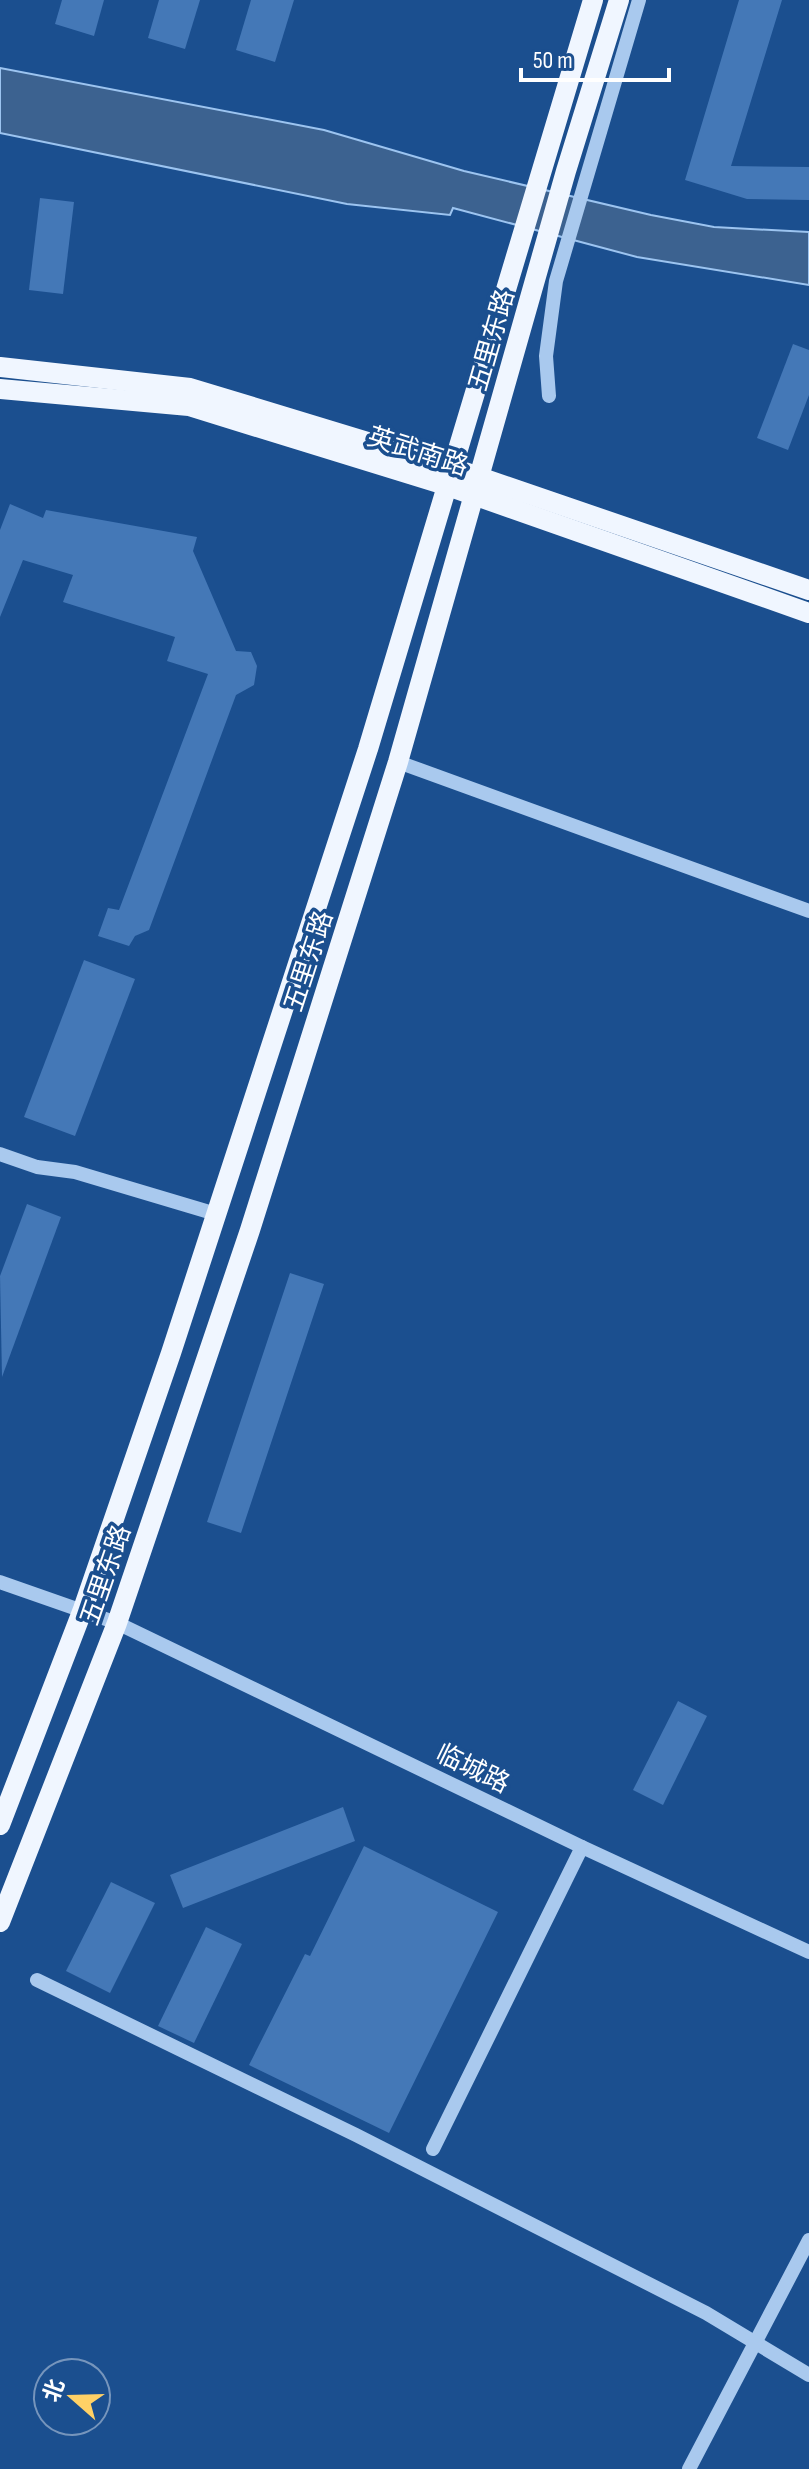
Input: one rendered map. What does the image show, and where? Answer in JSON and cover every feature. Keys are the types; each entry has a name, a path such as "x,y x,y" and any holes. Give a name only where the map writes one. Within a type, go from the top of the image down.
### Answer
{"main road":[{"name":"五里东路","path":"0,1825 83,1609 368,749 593,0"},
{"name":"五里东路","path":"0,1922 117,1623 250,1230 398,762 566,171 619,0"},
{"name":"英武南路","path":"0,367 190,388 476,486 809,613"},
{"name":"英武南路","path":"0,389 189,406 448,476"},
{"name":"英武南路","path":"476,486 809,590"}],"street":[{"path":"549,396 546,356 556,281 639,0"},
{"path":"398,762 809,911"},
{"path":"0,1154 37,1167 75,1172 216,1214"},
{"name":"临城路","path":"0,1582 117,1623 582,1847 809,1952"},
{"path":"433,2149 582,1847"},
{"path":"37,1980 356,2135 755,2341 776,2358 809,2375"},
{"path":"689,2469 809,2240"}],"water":[{"path":"0,68 324,130 464,171 651,215 714,227 809,232 809,285 637,257 453,208 450,215 347,204 0,133"}],"building":[{"path":"62,0 104,0 94,36 55,24"},
{"path":"159,0 200,0 185,49 148,38"},
{"path":"251,0 294,0 275,62 236,50"},
{"path":"739,0 782,0 731,166 809,167 809,200 747,199 685,180"},
{"path":"40,198 74,202 63,294 29,290"},
{"path":"793,344 809,350 809,395 788,450 757,438"},
{"path":"10,504 43,518 46,510 197,537 193,551 236,651 251,652 257,666 254,685 236,695 149,930 135,936 129,946 98,936 108,908 119,910 208,674 167,661 175,637 63,602 73,575 23,560 0,617 0,530"},
{"path":"84,960 135,979 75,1136 24,1117"},
{"path":"27,1204 61,1217 2,1377 0,1276"},
{"path":"290,1273 324,1284 241,1533 207,1522"},
{"path":"678,1701 707,1716 663,1805 633,1790"},
{"path":"343,1807 355,1841 183,1908 170,1875"},
{"path":"364,1846 498,1912 389,2133 249,2065 305,1954 310,1956"},
{"path":"111,1882 155,1903 110,1993 66,1971"},
{"path":"206,1927 242,1944 194,2043 158,2026"}]}
